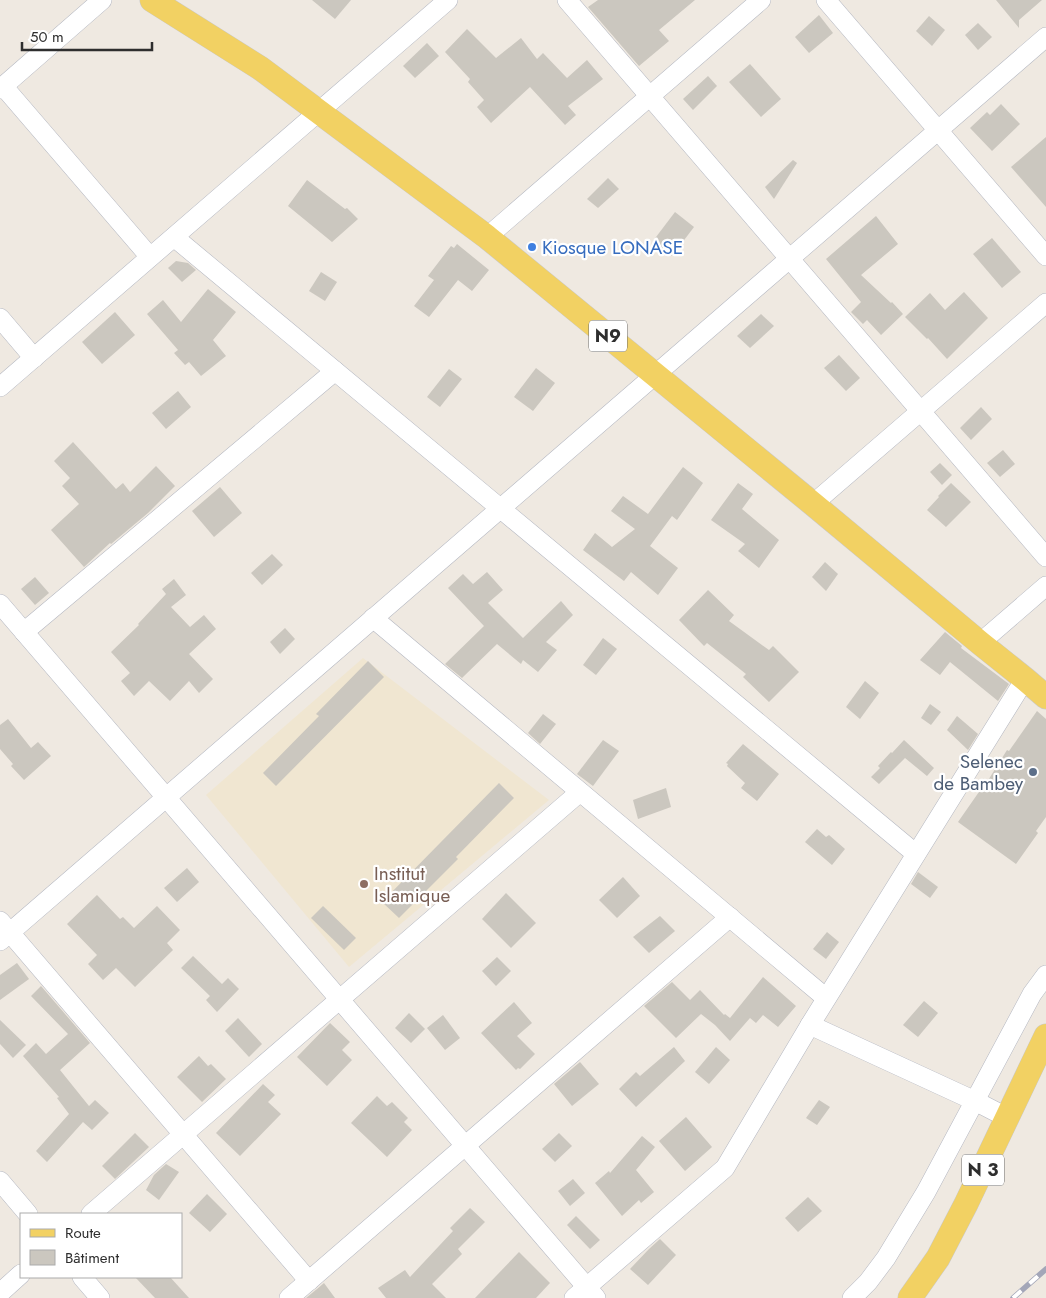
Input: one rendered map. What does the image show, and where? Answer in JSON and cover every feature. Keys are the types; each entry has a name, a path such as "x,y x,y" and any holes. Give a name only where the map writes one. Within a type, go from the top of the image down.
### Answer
{"main road":[{"name":"N9","path":"152,0 260,68 487,237 814,504 1046,697"},
{"name":"N 3","path":"910,1298 938,1258 1008,1118 1046,1036"}],"street":[{"path":"102,0 2,88 150,257"},
{"path":"0,387 448,0"},
{"path":"567,0 1046,557"},
{"path":"487,237 761,0"},
{"path":"826,0 1046,256"},
{"path":"309,1281 3,931 166,797 1046,37"},
{"path":"174,237 916,854"},
{"path":"814,504 1046,303"},
{"path":"0,318 34,358"},
{"path":"24,632 336,371"},
{"path":"980,643 1046,586"},
{"path":"0,604 465,1146 586,1294 725,1168 826,998 1025,679"},
{"path":"373,618 826,998"},
{"path":"92,1213 580,792"},
{"path":"289,1298 730,917"},
{"path":"852,1298 868,1282 886,1258 926,1192 1032,994 1046,976"},
{"path":"810,1025 1008,1118"},
{"path":"0,1181 27,1213"},
{"path":"0,1293 20,1275"},
{"path":"83,1278 100,1298"}],"shaded area":[{"name":"Institut Islamique","path":"363,658 549,800 349,967 206,795"}],"building":[{"path":"312,0 351,0 335,19"},
{"path":"598,0 695,0 659,30 669,41 639,66 588,7"},
{"path":"996,0 1042,0 1019,20 1019,28"},
{"path":"819,15 833,33 809,53 795,37"},
{"path":"929,16 945,30 932,46 916,31"},
{"path":"978,23 992,37 978,50 965,35"},
{"path":"467,29 496,58 521,38 537,59 543,53 567,78 587,60 603,79 568,106 576,115 565,125 530,87 491,123 477,107 484,100 468,82 470,79 445,52"},
{"path":"427,43 439,56 415,78 403,66"},
{"path":"750,64 781,99 761,117 729,82"},
{"path":"708,76 717,86 693,110 683,99"},
{"path":"1001,104 1020,124 992,151 970,128 987,112 990,115"},
{"path":"1046,137 1046,207 1011,167"},
{"path":"793,160 797,163 774,199 765,187"},
{"path":"608,178 619,189 598,208 587,199"},
{"path":"307,180 345,209 347,208 358,219 332,242 288,206"},
{"path":"675,212 694,227 672,256 653,241"},
{"path":"876,216 898,244 861,275 903,314 881,335 867,320 863,324 851,312 861,302 826,259"},
{"path":"992,238 1021,272 1002,288 973,254"},
{"path":"457,244 489,270 472,291 458,280 429,317 414,306 434,280 428,276 451,246 454,248"},
{"path":"176,261 188,263 196,270 182,282 168,268"},
{"path":"321,272 337,282 325,301 309,291"},
{"path":"208,289 236,312 213,340 226,356 201,376 189,362 185,365 174,353 178,350 147,314 163,300 181,322"},
{"path":"964,292 988,318 947,359 905,317 930,293 945,310"},
{"path":"115,312 135,335 102,364 82,342"},
{"path":"761,314 774,326 750,348 737,336"},
{"path":"839,355 860,378 846,391 824,368"},
{"path":"536,368 555,383 533,411 514,397"},
{"path":"449,369 462,379 440,407 427,397"},
{"path":"178,391 191,407 166,429 152,413"},
{"path":"981,407 992,419 971,440 960,428"},
{"path":"73,442 116,489 123,483 130,492 156,466 175,486 148,513 110,543 84,567 51,530 79,504 62,486 70,478 54,461"},
{"path":"1003,450 1015,464 1000,477 987,463"},
{"path":"940,463 952,475 942,485 930,472"},
{"path":"683,467 703,483 677,520 672,516 650,546 678,568 658,595 631,572 624,581 583,550 595,533 612,547 635,529 611,511 623,496 648,514"},
{"path":"738,483 753,494 742,509 779,540 759,568 738,551 745,544 711,520"},
{"path":"951,483 971,502 946,527 927,510"},
{"path":"220,487 242,513 214,537 192,511"},
{"path":"272,554 283,565 262,585 251,573"},
{"path":"825,562 838,574 826,591 812,577"},
{"path":"487,572 503,590 488,603 523,638 561,601 573,615 546,642 557,650 538,672 523,660 521,664 497,644 462,678 445,664 484,626 448,588 463,574 473,584"},
{"path":"35,577 49,593 35,605 21,589"},
{"path":"174,579 186,595 171,607 190,627 204,615 216,629 189,654 213,679 199,693 189,681 170,701 149,681 134,696 121,681 130,673 111,652 139,625 166,594 162,589"},
{"path":"708,590 734,615 729,621 769,650 773,646 799,672 769,702 743,677 746,674 707,643 704,646 679,620"},
{"path":"285,628 295,639 280,654 270,642"},
{"path":"945,632 962,646 961,648 1009,684 998,701 950,662 940,675 920,660"},
{"path":"603,638 617,649 596,675 583,665"},
{"path":"368,661 384,677 276,786 263,773 319,716 316,714"},
{"path":"865,681 879,693 860,719 846,707"},
{"path":"930,704 941,712 931,725 921,718"},
{"path":"1037,711 1046,719 1046,817 1036,831 1038,833 1016,864 958,822 982,790 1007,750 1009,751"},
{"path":"543,714 556,724 540,744 528,733"},
{"path":"957,716 978,734 968,750 947,730"},
{"path":"8,719 31,748 38,742 51,756 24,780 11,766 13,764 0,749 0,725"},
{"path":"603,740 619,751 593,786 577,774"},
{"path":"904,740 934,768 927,776 905,758 879,784 871,777 880,768 878,766"},
{"path":"743,744 779,774 757,801 741,788 745,783 726,763"},
{"path":"499,783 514,798 456,857 458,859 399,918 382,902"},
{"path":"666,788 671,807 638,819 633,800"},
{"path":"817,829 826,837 829,835 845,849 832,865 805,842"},
{"path":"187,868 199,882 177,902 164,888"},
{"path":"918,872 938,887 930,898 911,884"},
{"path":"623,877 640,896 617,918 599,900"},
{"path":"506,893 536,923 511,948 482,919"},
{"path":"97,895 120,919 123,917 134,928 157,906 180,930 167,943 173,950 135,987 116,968 103,980 88,964 97,955 67,924"},
{"path":"323,906 356,938 344,950 311,918"},
{"path":"660,916 675,931 649,953 633,937"},
{"path":"827,932 839,942 826,959 813,949"},
{"path":"193,956 222,984 228,978 239,989 217,1012 206,1000 210,996 181,968"},
{"path":"497,957 511,971 496,986 482,971"},
{"path":"17,963 29,979 0,1000 0,975"},
{"path":"763,977 796,1006 778,1027 763,1015 756,1023 750,1018 730,1041 701,1014 676,1038 644,1006 672,982 690,1000 700,990 724,1015 730,1018"},
{"path":"41,986 90,1043 60,1070 89,1106 95,1100 109,1113 92,1130 83,1122 47,1162 36,1151 69,1114 57,1098 59,1097 23,1056 36,1043 46,1054 68,1034 31,996"},
{"path":"924,1001 938,1013 918,1037 903,1025"},
{"path":"514,1002 532,1023 517,1036 535,1054 520,1069 516,1070 481,1033"},
{"path":"409,1013 425,1029 411,1043 395,1028"},
{"path":"443,1015 460,1038 445,1050 427,1028"},
{"path":"238,1018 262,1044 249,1057 225,1031"},
{"path":"0,1020 26,1045 13,1058 0,1044"},
{"path":"330,1023 350,1042 342,1050 352,1060 327,1086 297,1057"},
{"path":"674,1047 685,1061 636,1107 619,1089 636,1072 640,1076"},
{"path":"716,1047 730,1060 709,1084 695,1072"},
{"path":"199,1056 208,1066 211,1064 226,1079 202,1102 177,1077"},
{"path":"580,1062 599,1084 572,1106 554,1084"},
{"path":"263,1084 275,1095 268,1102 281,1114 240,1156 216,1133"},
{"path":"377,1096 387,1106 392,1102 408,1118 404,1122 412,1130 387,1157 351,1123"},
{"path":"819,1100 830,1107 817,1125 806,1118"},
{"path":"686,1117 712,1147 685,1171 659,1141"},
{"path":"135,1133 149,1147 115,1179 102,1166"},
{"path":"559,1133 572,1146 555,1162 542,1149"},
{"path":"642,1136 655,1147 636,1170 654,1192 641,1203 639,1200 622,1216 595,1183 609,1171 610,1173"},
{"path":"166,1164 179,1172 159,1200 146,1190 154,1175"},
{"path":"573,1179 585,1193 570,1206 558,1191"},
{"path":"207,1194 227,1214 210,1232 189,1213"},
{"path":"808,1197 822,1211 798,1232 785,1218"},
{"path":"470,1208 485,1222 458,1249 462,1254 432,1284 446,1298 386,1298 378,1288 405,1270 410,1277 453,1231 450,1228"},
{"path":"576,1216 600,1240 590,1249 567,1225"},
{"path":"660,1239 676,1255 648,1285 630,1269"},
{"path":"519,1252 550,1283 536,1298 475,1298"},
{"path":"136,1278 171,1278 189,1298 155,1298"},
{"path":"324,1283 335,1298 306,1298 317,1289"}],"railway":[{"path":"1013,1298 1046,1269"}],"place":[{"name":"Kiosque LONASE","path":"532,247"},
{"name":"Selenec de Bambey","path":"1033,772"},
{"name":"Institut Islamique","path":"364,884"}]}
